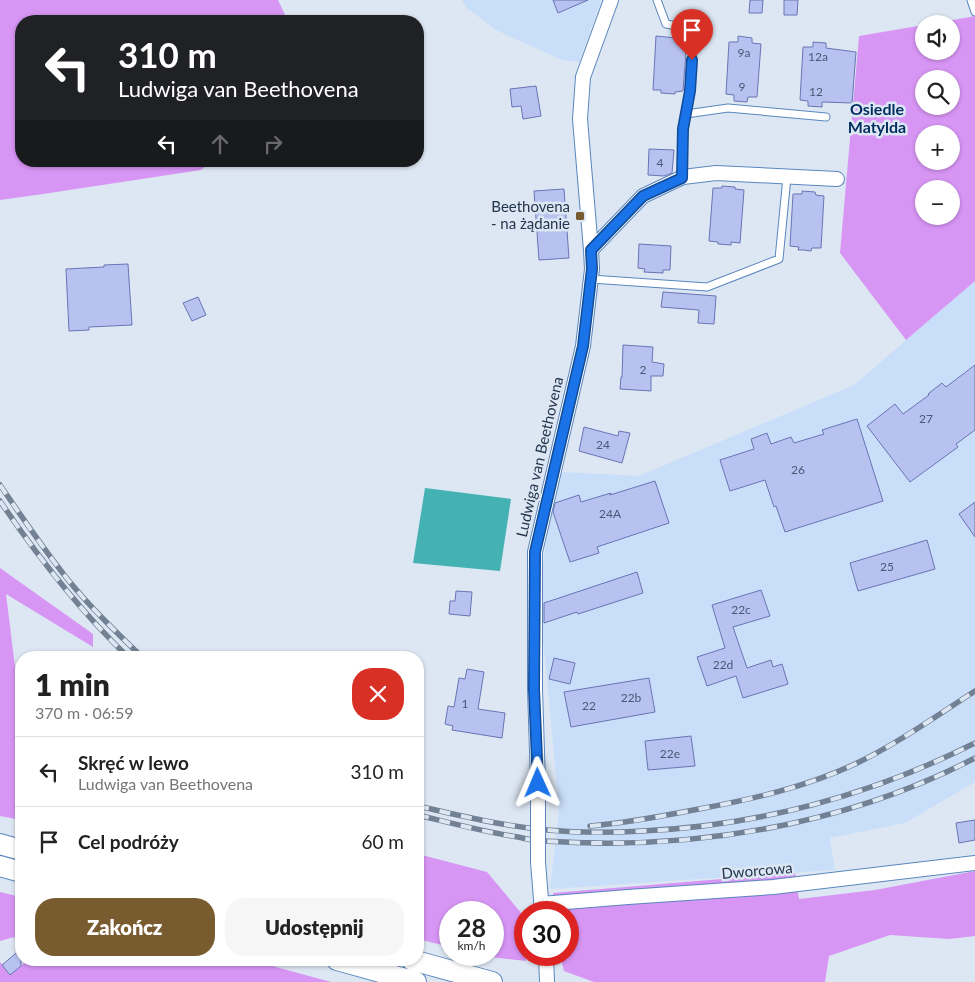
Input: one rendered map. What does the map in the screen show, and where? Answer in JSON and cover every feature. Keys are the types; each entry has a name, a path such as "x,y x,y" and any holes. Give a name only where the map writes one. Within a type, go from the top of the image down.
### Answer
{"main road":[{"path":"0,844 15,848"},
{"path":"0,866 15,870"},
{"path":"424,963 492,982"},
{"path":"359,966 416,982"}],"street":[{"name":"Ludwiga van Beethovena","path":"541,901 534,689 535,552 583,346 592,269 580,119 583,77 611,0"},
{"path":"591,250 643,196 682,178 716,173 837,179"},
{"name":"Dworcowa","path":"579,903 628,897 773,887 975,863"},
{"path":"546,966 546,982"}],"lane":[{"path":"657,0 666,24 694,29 690,91 683,129 682,178"},
{"path":"971,0 975,12"},
{"path":"686,114 728,108 826,117"},
{"path":"591,280 707,287 779,259 787,177"}],"shaded area":[{"path":"0,0 278,0 285,15 15,15 15,167 205,167 201,170 0,200"},
{"path":"462,0 601,0 579,62 562,60 496,30 467,8"},
{"path":"975,16 975,281 906,340 840,253 859,36 915,27 915,60 960,60 960,19"},
{"path":"975,281 975,782 905,823 830,838 835,870 550,889 559,811 539,604 550,504 562,472 639,476 854,385"},
{"path":"0,568 93,634 93,647 6,594 15,667 15,819 0,816"},
{"path":"424,856 487,872 514,904 514,960 504,959 504,901 439,901 439,944 424,940"},
{"path":"975,871 975,936 949,939 890,935 829,956 825,982 594,982 564,971 563,966 579,966 579,901 554,901 553,893 795,873 799,899 875,890"},
{"path":"0,892 15,896 15,939 14,937 0,941"},
{"path":"0,962 10,974 20,966 272,966 331,982 0,982"}],"water":[{"path":"425,488 511,499 500,571 413,563"}],"building":[{"path":"553,0 588,0 558,13"},
{"path":"750,0 763,0 762,13 749,13"},
{"path":"784,0 798,0 797,15 784,15"},
{"path":"656,36 687,39 683,91 675,92 675,94 661,93 661,90 653,90"},
{"path":"738,36 752,38 752,43 761,44 757,97 748,97 747,102 734,101 734,95 726,94 729,42 738,42"},
{"path":"813,42 826,43 826,48 856,52 852,103 822,102 822,107 808,106 808,101 800,100 803,47 813,47"},
{"path":"536,86 541,116 523,119 521,106 512,107 510,89"},
{"path":"649,149 674,150 672,173 664,176 648,175"},
{"path":"722,186 744,190 740,243 731,242 731,245 709,241 713,188 722,188"},
{"path":"564,189 569,258 539,260 534,191"},
{"path":"802,191 815,192 816,195 824,196 821,248 812,248 811,251 798,250 799,247 790,246 793,194 802,194"},
{"path":"639,244 671,246 670,270 663,270 663,273 644,272 645,269 638,268"},
{"path":"128,264 132,325 89,327 89,330 69,331 66,269"},
{"path":"663,292 716,296 714,324 698,323 699,310 661,307"},
{"path":"198,297 206,315 192,321 183,303"},
{"path":"623,345 653,347 652,362 664,364 663,376 651,376 651,391 620,389"},
{"path":"975,365 975,430 956,444 958,447 910,482 867,426 895,404 903,414 942,383 946,387"},
{"path":"857,419 883,501 785,532 765,480 730,491 720,460 754,449 751,439 767,433 771,444 791,437 794,443 824,434 822,430"},
{"path":"584,427 618,436 619,431 630,433 622,463 579,451"},
{"path":"655,481 669,523 597,547 599,553 570,562 553,512 555,503 579,495 581,502"},
{"path":"975,502 975,537 959,514"},
{"path":"927,540 935,569 858,591 850,563"},
{"path":"637,572 643,593 544,623 544,603"},
{"path":"761,590 770,616 733,627 747,668 771,660 773,667 782,664 788,684 743,698 736,676 707,686 697,657 725,648 712,605"},
{"path":"456,591 472,592 470,616 449,614 450,601 455,601"},
{"path":"554,658 575,663 570,684 549,679"},
{"path":"467,669 484,672 478,709 505,713 502,738 452,730 453,726 445,724 448,706 454,707 459,678 465,679"},
{"path":"649,678 655,712 571,727 564,692"},
{"path":"691,736 695,766 648,770 645,741"},
{"path":"975,820 975,840 959,843 956,823"},
{"path":"15,954 15,966 21,966 10,975 2,965"}],"railway":[{"path":"0,485 69,581 95,611 136,651"},
{"path":"0,501 60,583 122,651"},
{"path":"590,826 645,819 719,805 779,791 818,779 855,764 886,748 975,691"},
{"path":"424,807 498,823 559,831 618,832 685,828 771,815 813,805 896,778 936,762 975,743"},
{"path":"424,816 480,830 541,841 655,842 710,837 766,829 820,817 873,801 925,781 975,758"}],"place":[{"name":"Beethovena - na żądanie","path":"580,216"}],"district":[{"name":"Osiedle Matylda","path":"877,118"}],"route":[{"path":"538,783 534,689 535,552 583,346 592,269 591,250 643,196 682,178 683,129 690,91 692,60"}]}
